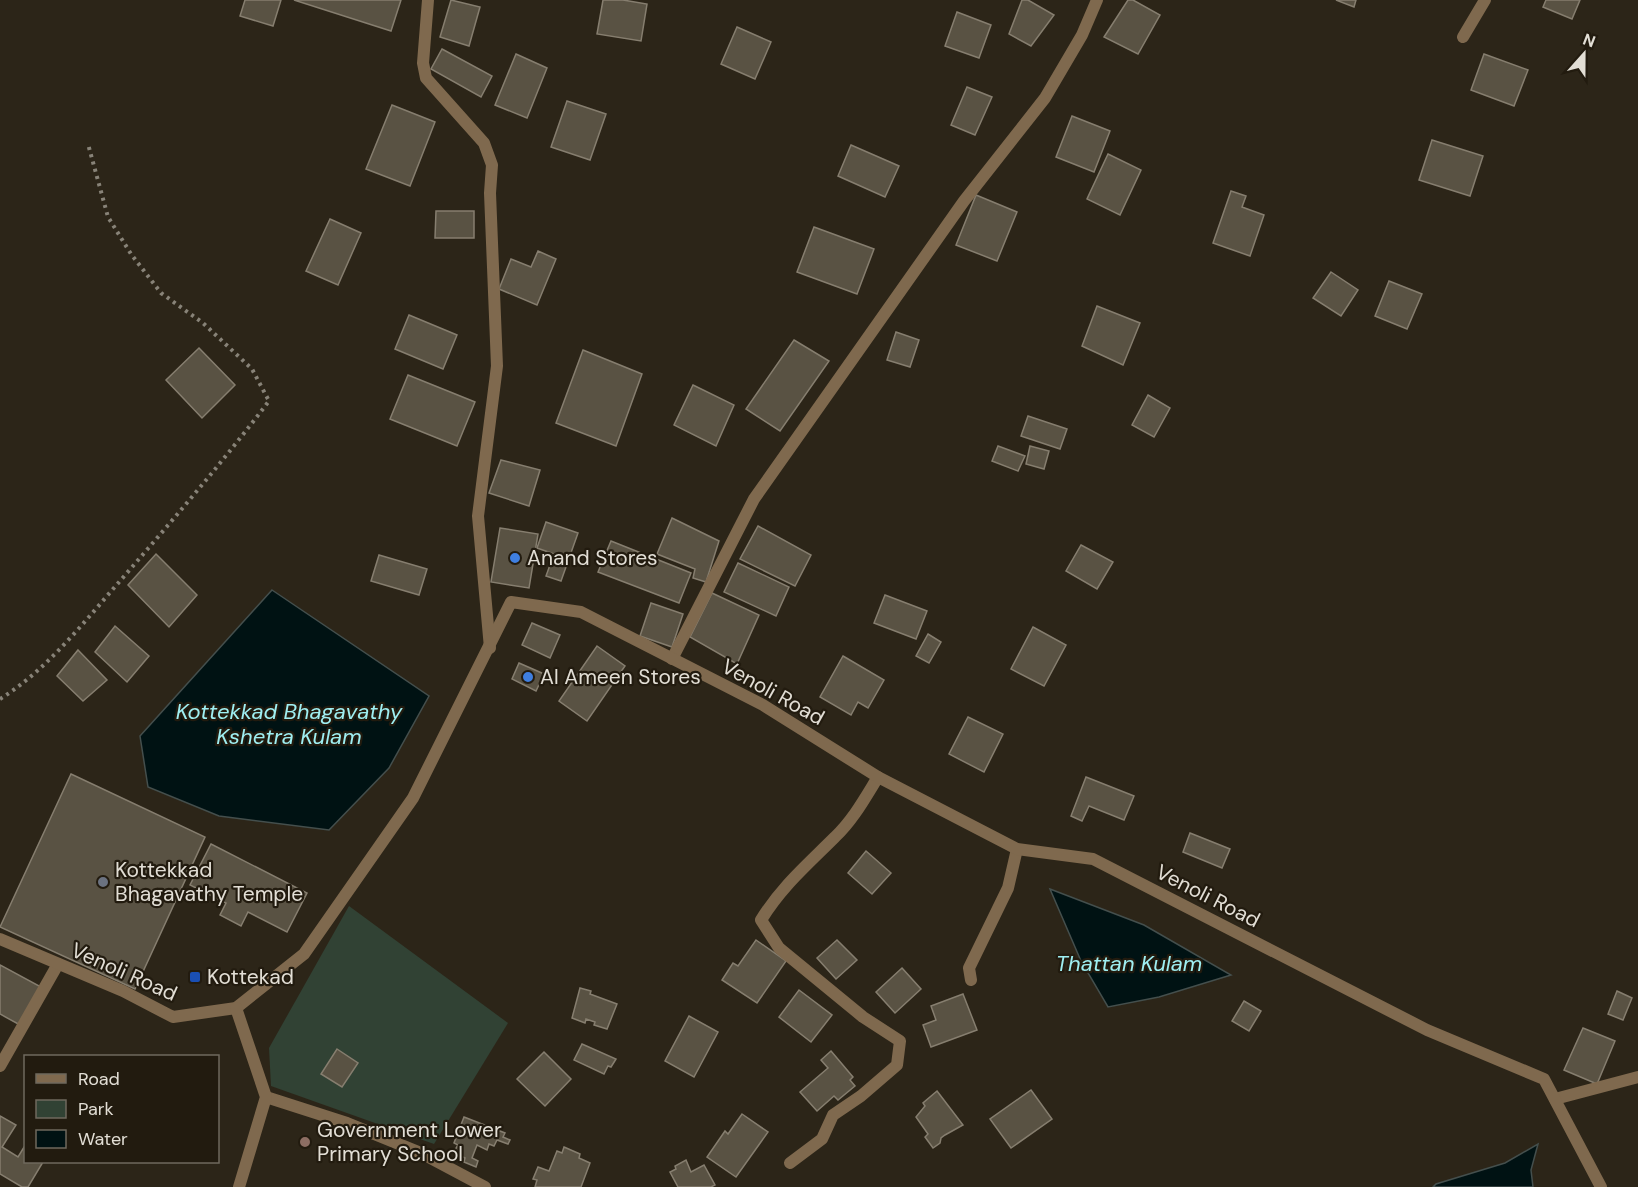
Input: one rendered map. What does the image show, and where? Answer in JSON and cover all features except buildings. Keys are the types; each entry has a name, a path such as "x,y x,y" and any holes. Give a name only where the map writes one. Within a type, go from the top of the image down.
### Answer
{"street":[{"path":"428,0 423,63 426,78 484,143 492,165 490,193 497,366 478,516 490,648"},
{"path":"672,659 754,499 964,201 1045,98 1082,35 1097,0"},
{"path":"1463,37 1485,0"},
{"name":"Venoli Road","path":"0,939 123,991 173,1017 236,1008 304,954 413,798 511,602 581,612 763,705 878,777 1017,849 1093,859 1427,1030 1544,1079 1601,1187"},
{"path":"790,1163 822,1139 832,1115 861,1096 897,1065 900,1041 863,1017 779,948 761,920 775,897 858,811 878,777"},
{"path":"971,980 969,968 1008,888 1017,849"},
{"path":"0,1066 58,964"},
{"path":"236,1008 266,1097 239,1187"},
{"path":"1555,1099 1638,1077"},
{"path":"266,1097 347,1123 410,1149 485,1187"}],"path":[{"path":"0,699 18,688 52,656 101,602 193,496 269,401 252,369 203,323 161,293 131,254 108,217 88,144"}],"green space":[{"path":"349,906 508,1023 434,1144 271,1086 269,1048"}],"water":[{"name":"Kottekkad Bhagavathy Kshetra Kulam","path":"272,590 429,696 389,768 329,830 219,816 148,787 140,736"},
{"name":"Thattan Kulam","path":"1050,889 1144,925 1231,975 1159,997 1108,1007 1081,961"},
{"path":"1538,1144 1531,1170 1533,1187 1433,1187 1436,1184 1505,1163"}],"place":[{"name":"Anand Stores","path":"515,558"},
{"name":"Al Ameen Stores","path":"528,677"},
{"name":"Kottekkad Bhagavathy Temple","path":"103,882"},
{"name":"Kottekad","path":"195,977"},
{"name":"Government Lower Primary School","path":"305,1142"}]}
